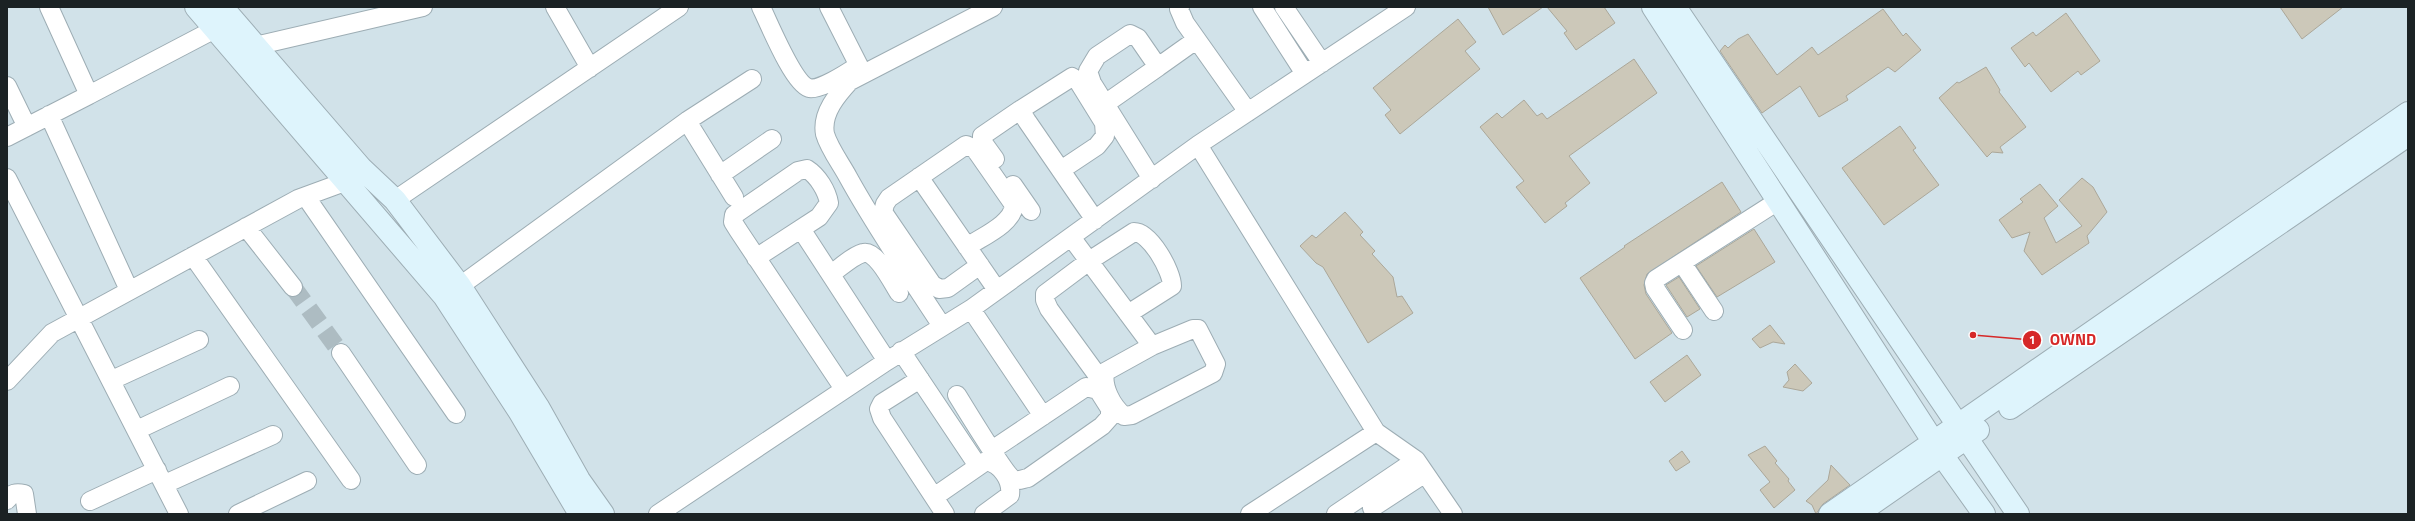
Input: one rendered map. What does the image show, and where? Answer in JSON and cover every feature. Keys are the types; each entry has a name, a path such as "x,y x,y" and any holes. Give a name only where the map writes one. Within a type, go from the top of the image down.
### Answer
{"street":[{"path":"49,7 89,95"},
{"path":"196,7 344,182 444,296 519,411 580,514"},
{"path":"222,7 366,173 395,200 460,286 538,407 579,480 603,514"},
{"path":"255,46 423,7"},
{"path":"555,7 590,68"},
{"path":"395,200 679,7"},
{"path":"761,7 794,73 802,84 810,88 818,88 968,7"},
{"path":"829,7 859,66"},
{"path":"942,326 863,204 839,161 825,133 828,109 837,95 850,81 993,7"},
{"path":"1180,7 1179,9 1185,24 1248,112"},
{"path":"1262,7 1305,74"},
{"path":"1284,7 1322,63"},
{"path":"1652,7 1938,449 1984,514"},
{"path":"1675,7 1961,432 2018,514"},
{"path":"658,514 894,356 971,309 1198,145 1322,63 1400,9"},
{"path":"7,137 215,29"},
{"path":"1152,178 1092,83 1088,71 1097,56 1130,34 1138,38 1158,67"},
{"path":"1105,104 1196,40"},
{"path":"1030,211 982,141 982,136 1063,81 1072,77 1078,81 1104,123 1106,136 1097,146 1061,170"},
{"path":"460,286 687,121 752,79"},
{"path":"7,86 27,127"},
{"path":"1020,110 1095,220"},
{"path":"1857,514 1961,432 2408,113"},
{"path":"49,115 129,290"},
{"path":"687,121 734,197"},
{"path":"1961,432 2408,135"},
{"path":"720,174 772,139"},
{"path":"967,247 1007,220 1014,212 1014,206 975,149 966,145 889,198 885,204 883,212 932,284 939,289 948,288 980,265"},
{"path":"1198,145 1376,432 1420,467 1453,514"},
{"path":"756,258 819,216 829,203 828,196 812,172 808,169 798,171 734,215 733,222 756,258 844,389"},
{"path":"7,381 52,333 129,290 306,196 366,173"},
{"path":"919,177 997,290"},
{"path":"7,178 78,318 112,380 179,514"},
{"path":"306,196 456,414"},
{"path":"1683,330 1655,288 1654,283 1682,263 1778,201"},
{"path":"246,227 293,287"},
{"path":"801,229 831,274 894,356 920,379 978,466"},
{"path":"1103,383 1105,372 1112,367 1152,346 1198,329 1216,364 1213,373 1132,415 1124,416 1118,411 1103,383 1044,300 1045,294 1134,232 1140,232 1147,237 1167,266 1172,278 1172,286 1128,314"},
{"path":"1071,237 1152,346"},
{"path":"831,274 862,253 869,253 875,257 899,293"},
{"path":"193,256 351,480"},
{"path":"1682,263 1714,311"},
{"path":"971,309 1043,416"},
{"path":"112,380 198,340"},
{"path":"341,353 417,466"},
{"path":"920,379 882,403 879,409 882,418 945,514"},
{"path":"137,430 230,386"},
{"path":"957,395 992,450 1011,478 1018,481 1102,426 1110,417 1110,409 1098,390 1086,387 992,450"},
{"path":"1250,514 1376,432"},
{"path":"90,501 161,477 273,435"},
{"path":"1830,514 1938,449"},
{"path":"934,497 986,461 995,463 1000,467 1011,486 1010,495 984,514"},
{"path":"1372,508 1420,467"},
{"path":"1336,514 1420,467"},
{"path":"238,514 307,481"},
{"path":"7,500 12,494 18,492 24,494 27,514"}],"building":[{"path":"1488,7 1543,7 1503,35"},
{"path":"1547,7 1604,7 1615,23 1576,50 1564,33 1567,31"},
{"path":"2280,7 2343,7 2302,39"},
{"path":"1883,9 1903,36 1906,33 1921,50 1895,72 1888,67 1846,96 1848,100 1819,117 1800,86 1762,113 1720,51 1725,45 1728,48 1738,39 1748,34 1777,75 1812,47 1818,55"},
{"path":"2066,13 2100,61 2081,75 2078,71 2051,92 2029,63 2025,67 2011,48 2033,32 2036,36"},
{"path":"1458,19 1476,42 1465,51 1480,69 1400,134 1385,115 1391,110 1373,88"},
{"path":"1634,59 1657,93 1569,156 1590,183 1565,203 1567,206 1545,223 1516,187 1524,181 1480,127 1497,113 1502,118 1524,100 1537,116 1542,113 1547,119"},
{"path":"1986,67 2000,90 1999,92 2026,127 2000,147 2003,153 1992,152 1987,157 1939,98 1957,82 1959,83"},
{"path":"1900,126 1916,148 1913,150 1939,185 1884,225 1842,168"},
{"path":"2082,178 2093,187 2107,212 2087,236 2089,243 2042,275 2024,251 2030,232 2012,238 1999,220 2023,202 2020,199 2040,184 2058,206 2044,218 2056,243 2082,226 2059,200"},
{"path":"1722,182 1741,212 1647,274 1644,285 1646,294 1672,333 1635,359 1580,278 1625,247 1624,246"},
{"path":"1345,212 1363,232 1360,235 1375,251 1372,254 1393,277 1397,297 1402,296 1413,313 1368,343 1323,267 1316,263 1300,246 1312,235 1316,238"},
{"path":"1754,229 1775,262 1717,297 1696,266"},
{"path":"1679,277 1700,309 1687,317 1666,285"},
{"path":"1770,325 1785,344 1773,342 1760,348 1752,339"},
{"path":"1687,355 1701,375 1665,402 1650,382"},
{"path":"1795,364 1812,383 1803,391 1783,387 1789,380 1787,372"},
{"path":"1765,446 1777,461 1775,463 1789,479 1788,481 1795,490 1774,508 1760,490 1770,482 1748,455"},
{"path":"1682,451 1690,462 1676,471 1669,461"},
{"path":"1831,465 1850,485 1823,504 1816,514 1812,505 1806,501 1828,480"}],"tunnel":[{"path":"293,287 341,353"}],"place":[{"name":"OWND","path":"1973,335"}]}
